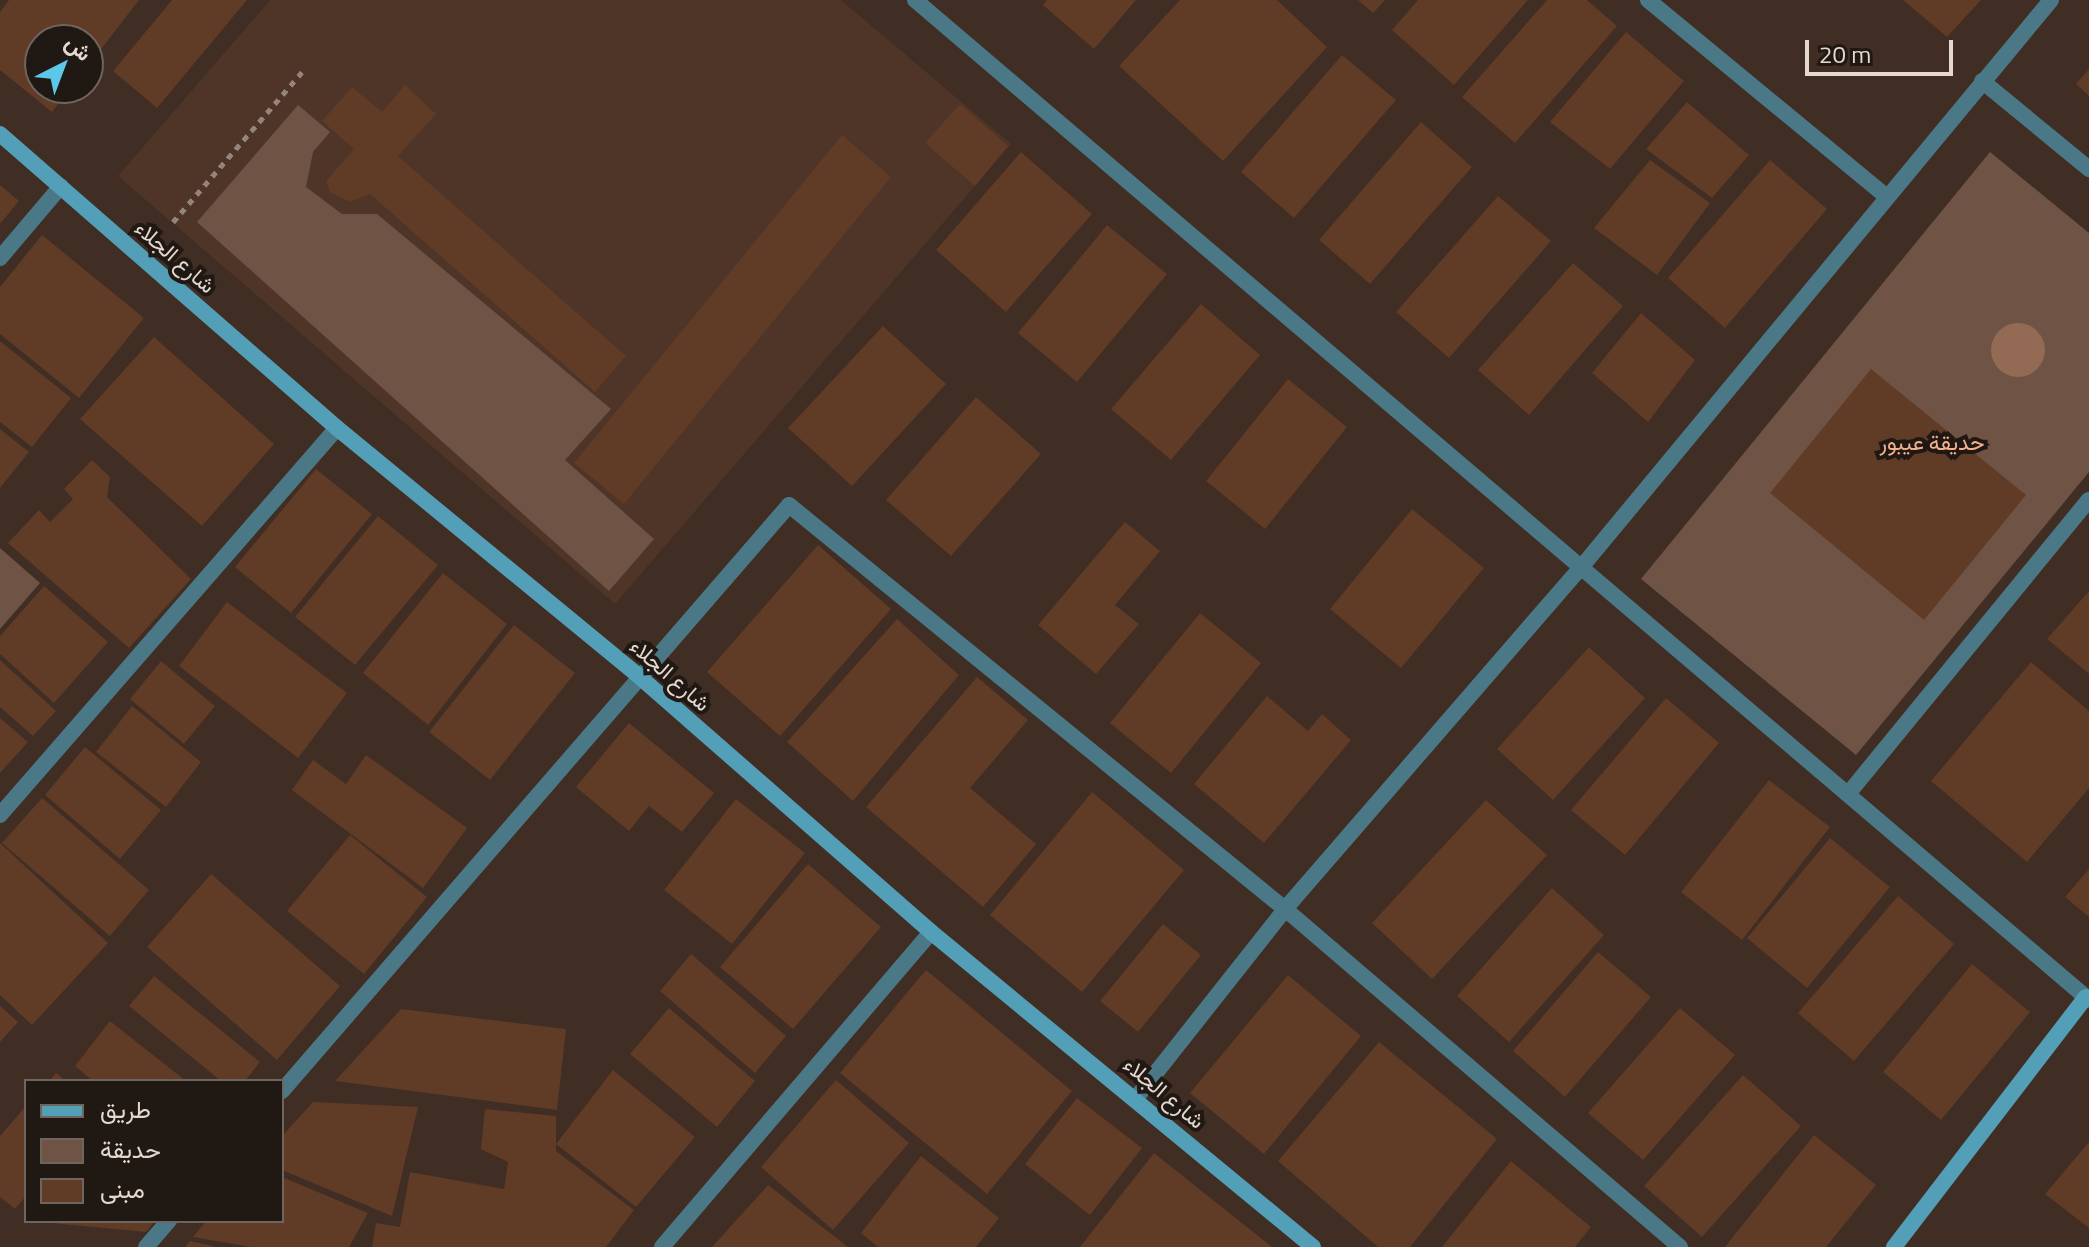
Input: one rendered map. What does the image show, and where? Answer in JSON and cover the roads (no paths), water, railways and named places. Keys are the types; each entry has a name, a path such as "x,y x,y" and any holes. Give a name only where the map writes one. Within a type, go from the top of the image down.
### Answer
{"street":[{"path":"915,0 1579,570 2087,998 1894,1247"},
{"path":"1648,0 1886,196"},
{"path":"1136,1098 1285,909 1579,570 2051,0"},
{"path":"1982,81 2089,169"},
{"name":"شارع الجلاء","path":"0,134 337,428 641,678 931,932 1313,1247"},
{"path":"0,258 61,186"},
{"path":"0,815 337,428"},
{"path":"1848,794 2089,500"},
{"path":"284,1089 789,505 1285,909 1680,1247"},
{"path":"662,1247 931,932"},
{"path":"146,1247 167,1223"}],"park label":[{"name":"حديقة عيبور","path":"1932,443"}]}
